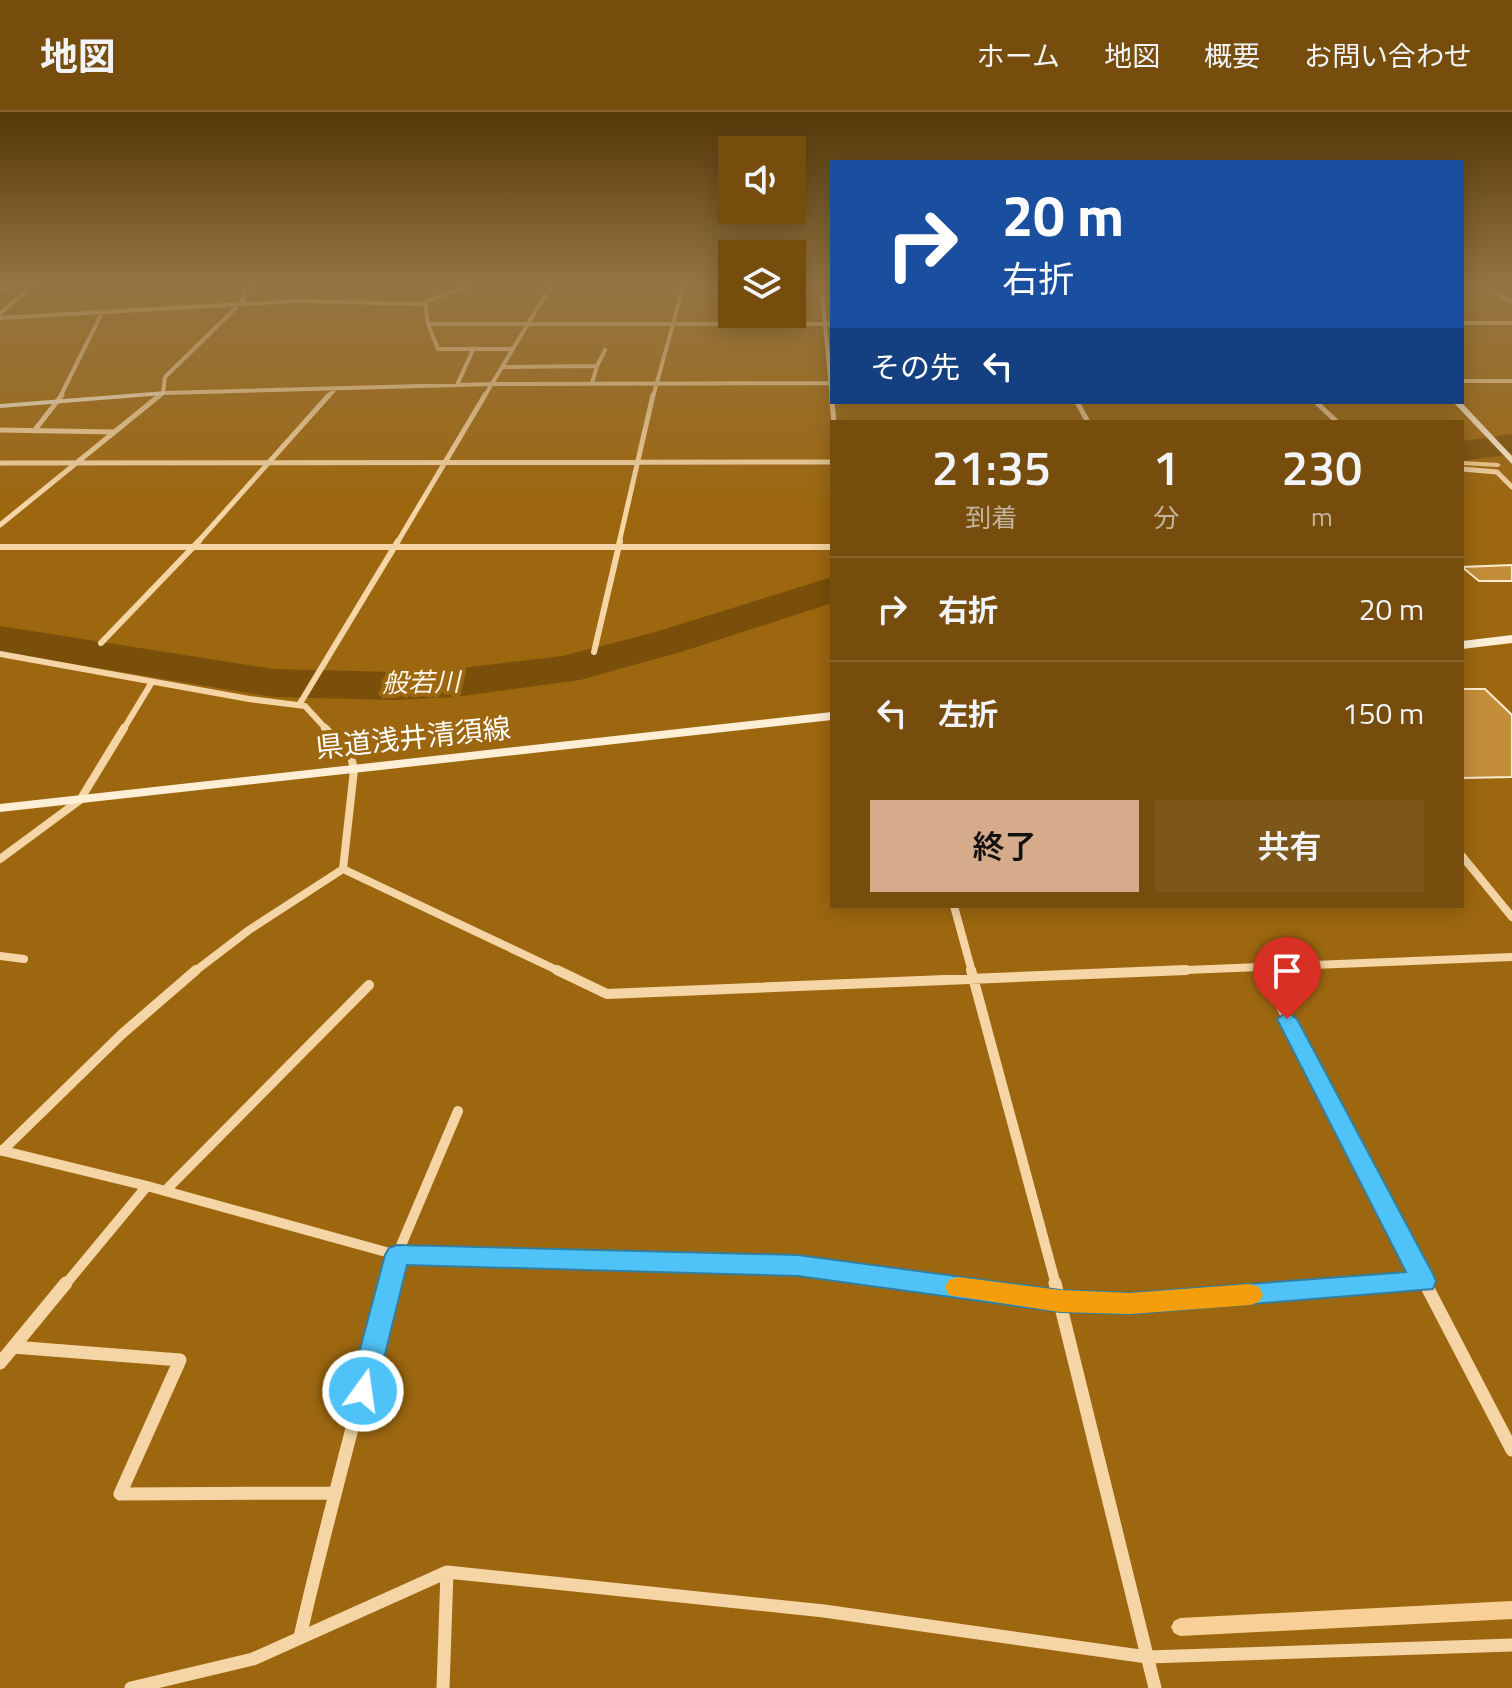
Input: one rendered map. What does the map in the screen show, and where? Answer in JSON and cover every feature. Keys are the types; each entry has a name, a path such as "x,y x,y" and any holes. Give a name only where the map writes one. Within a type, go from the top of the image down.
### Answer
{"street":[{"path":"34,431 45,422 80,358"},
{"path":"0,525 163,393 165,377 185,358"},
{"path":"457,385 470,358"},
{"path":"299,705 391,547 508,358"},
{"path":"592,383 601,358"},
{"path":"594,652 663,358"},
{"path":"502,367 597,366"},
{"path":"1464,381 1512,381"},
{"path":"0,406 163,393 336,388 592,383 830,383"},
{"path":"101,643 193,547 336,388"},
{"path":"1318,404 1335,420"},
{"path":"1459,404 1512,461"},
{"path":"0,430 115,432"},
{"path":"0,463 830,462"},
{"path":"1464,469 1497,472 1512,487"},
{"path":"0,547 830,547"},
{"path":"1464,645 1512,639"},
{"path":"0,654 305,706 351,756 354,770 343,869"},
{"path":"0,859 80,800 152,682"},
{"name":"県道浅井清須線","path":"0,808 830,716"},
{"path":"1464,858 1512,917"},
{"path":"343,869 607,994 1512,957"},
{"path":"1,1150 92,1060 196,968 299,895 343,869"},
{"path":"954,908 1060,1301 1155,1688"},
{"path":"0,956 24,959"},
{"path":"1260,967 1512,1450"},
{"path":"165,1191 369,985"},
{"path":"300,1637 333,1493 356,1418 397,1255 458,1111"},
{"path":"1,1150 147,1186 397,1255 798,1266 1060,1301 1130,1304 1424,1281"},
{"path":"0,1363 147,1186"},
{"path":"13,1347 180,1360 120,1494 333,1493"},
{"path":"443,1688 447,1572"},
{"path":"131,1688 253,1659 447,1572 824,1611 1147,1657 1512,1645"}],"building":[{"path":"1512,565 1512,581 1479,581 1464,567"},
{"path":"1464,689 1485,689 1512,715 1512,777 1464,778"}],"waterway":[{"name":"般若川","path":"1464,451 1512,444"},
{"path":"1464,463 1498,465"},
{"name":"般若川","path":"0,639 273,683 395,686 455,683 564,670 668,642 830,590"},
{"path":"1180,1627 1512,1610"}],"slow traffic":[{"path":"958,1287 1060,1301 1130,1304 1250,1295"}],"route":[{"path":"363,1391 397,1255 798,1266 1060,1301 1130,1304 1424,1281 1287,1019"}]}
